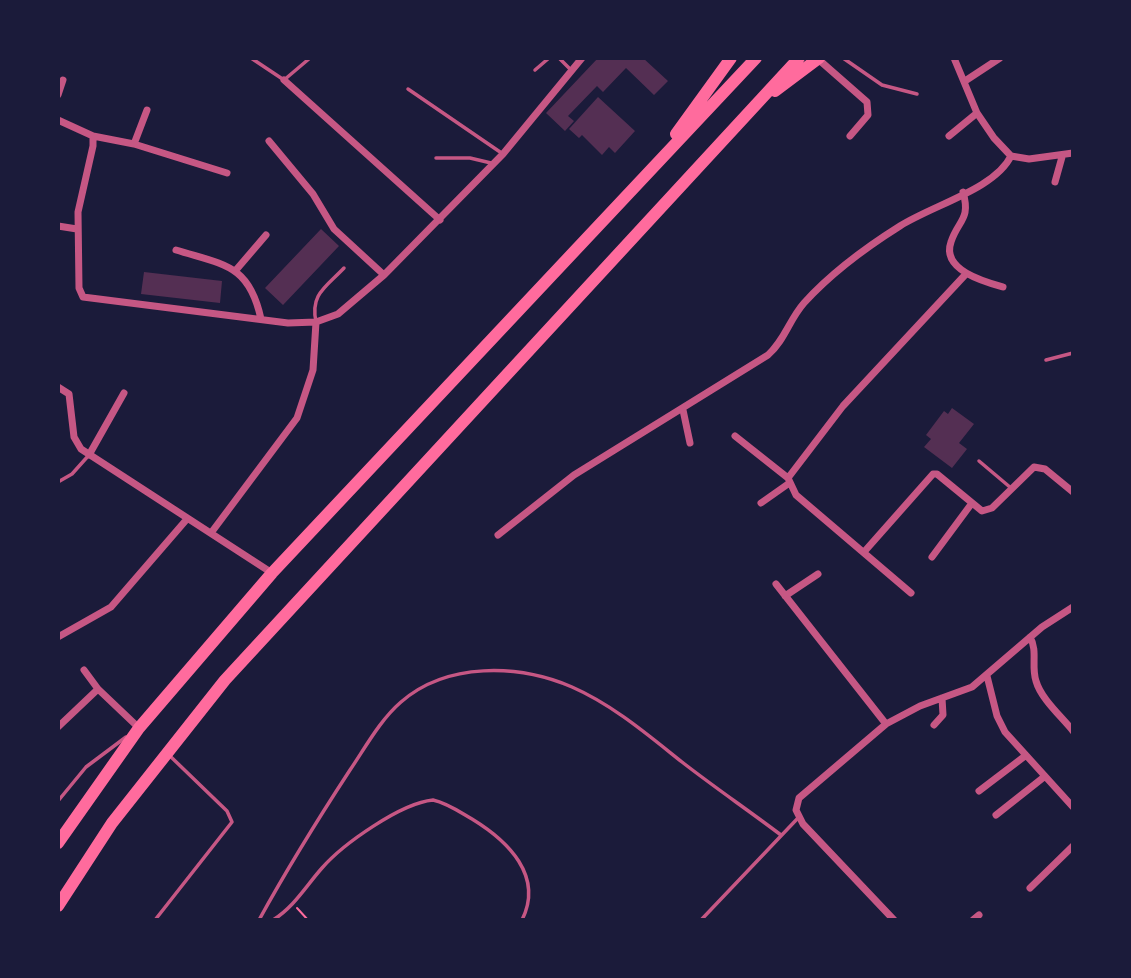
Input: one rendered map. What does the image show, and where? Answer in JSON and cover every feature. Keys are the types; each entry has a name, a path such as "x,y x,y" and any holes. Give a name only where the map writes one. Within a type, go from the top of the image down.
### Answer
{"highway":[{"path":"645,177 731,58"},
{"path":"58,843 139,728 272,573 757,58"},
{"path":"58,906 112,823 166,752 298,598 799,58"},
{"path":"747,112 819,58"}],"street":[{"path":"93,136 76,229 79,288 88,300 261,319 316,322 348,307 440,220 503,154 582,58"},
{"path":"819,58 867,102 868,115 850,136"},
{"path":"954,58 977,113 994,138 1012,156 1029,159 1062,157 1073,153"},
{"path":"965,81 985,71 1000,58"},
{"path":"284,79 440,220"},
{"path":"58,95 63,80"},
{"path":"134,144 147,110"},
{"path":"950,136 977,113"},
{"path":"58,120 93,136 134,144 226,173"},
{"path":"269,141 313,194 334,229 384,275"},
{"path":"498,535 574,475 683,410 778,347 803,305 852,258 920,213 993,179 1012,156"},
{"path":"1055,182 1062,157"},
{"path":"963,192 966,216 949,248 965,275 1003,287"},
{"path":"58,226 76,229"},
{"path":"236,270 265,235"},
{"path":"176,250 236,270 253,288 261,319"},
{"path":"761,503 788,481 843,406 965,275"},
{"path":"211,533 300,412 313,370 316,322"},
{"path":"58,387 69,394 74,437 89,455 272,573"},
{"path":"89,455 124,393"},
{"path":"683,410 690,443"},
{"path":"736,436 788,481 796,495 911,593"},
{"path":"864,552 933,474 937,474 972,503 987,510 1028,471 1040,466 1073,492"},
{"path":"932,557 972,503"},
{"path":"58,637 111,607 187,519"},
{"path":"785,596 818,574"},
{"path":"775,584 886,724"},
{"path":"894,920 798,818 796,806 805,790 886,724 972,687 1030,637 1073,607"},
{"path":"1030,637 1035,650 1033,665 1037,686 1073,732"},
{"path":"84,670 98,689 139,728"},
{"path":"987,676 1000,723 1073,807"},
{"path":"58,727 98,689"},
{"path":"934,725 943,715 942,698"},
{"path":"979,790 1026,756"},
{"path":"996,815 1044,776"},
{"path":"1030,888 1073,846"}],"lane":[{"path":"251,58 284,79 310,58"},
{"path":"535,70 549,58"},
{"path":"559,58 571,70"},
{"path":"843,58 882,85 917,94"},
{"path":"408,89 503,154"},
{"path":"436,158 470,158 493,164"},
{"path":"316,322 314,299 344,268"},
{"path":"1046,360 1073,353"},
{"path":"58,482 72,474 89,455"},
{"path":"979,461 1011,488"},
{"path":"259,920 308,835 372,737 398,704 424,687 470,671 541,677 574,688 621,715 781,835"},
{"path":"58,801 86,766 139,728"},
{"path":"155,920 232,822 227,811 166,752"},
{"path":"273,920 293,904 341,850 401,811 433,800 495,833 510,848 528,883 530,902 522,920"},
{"path":"701,920 798,818"}],"path":[{"path":"293,904 308,920"}],"building":[{"path":"598,58 643,58 668,81 654,95 626,68 603,92 597,86 568,116 574,121 565,131 546,113"},
{"path":"598,97 635,131 615,153 609,147 602,155 582,135 579,138 569,129"},
{"path":"321,229 339,246 283,305 265,288"},
{"path":"144,272 222,281 220,303 141,294"},
{"path":"952,408 974,424 959,443 967,449 952,468 924,447 931,439 926,435 944,411 948,414"}]}
